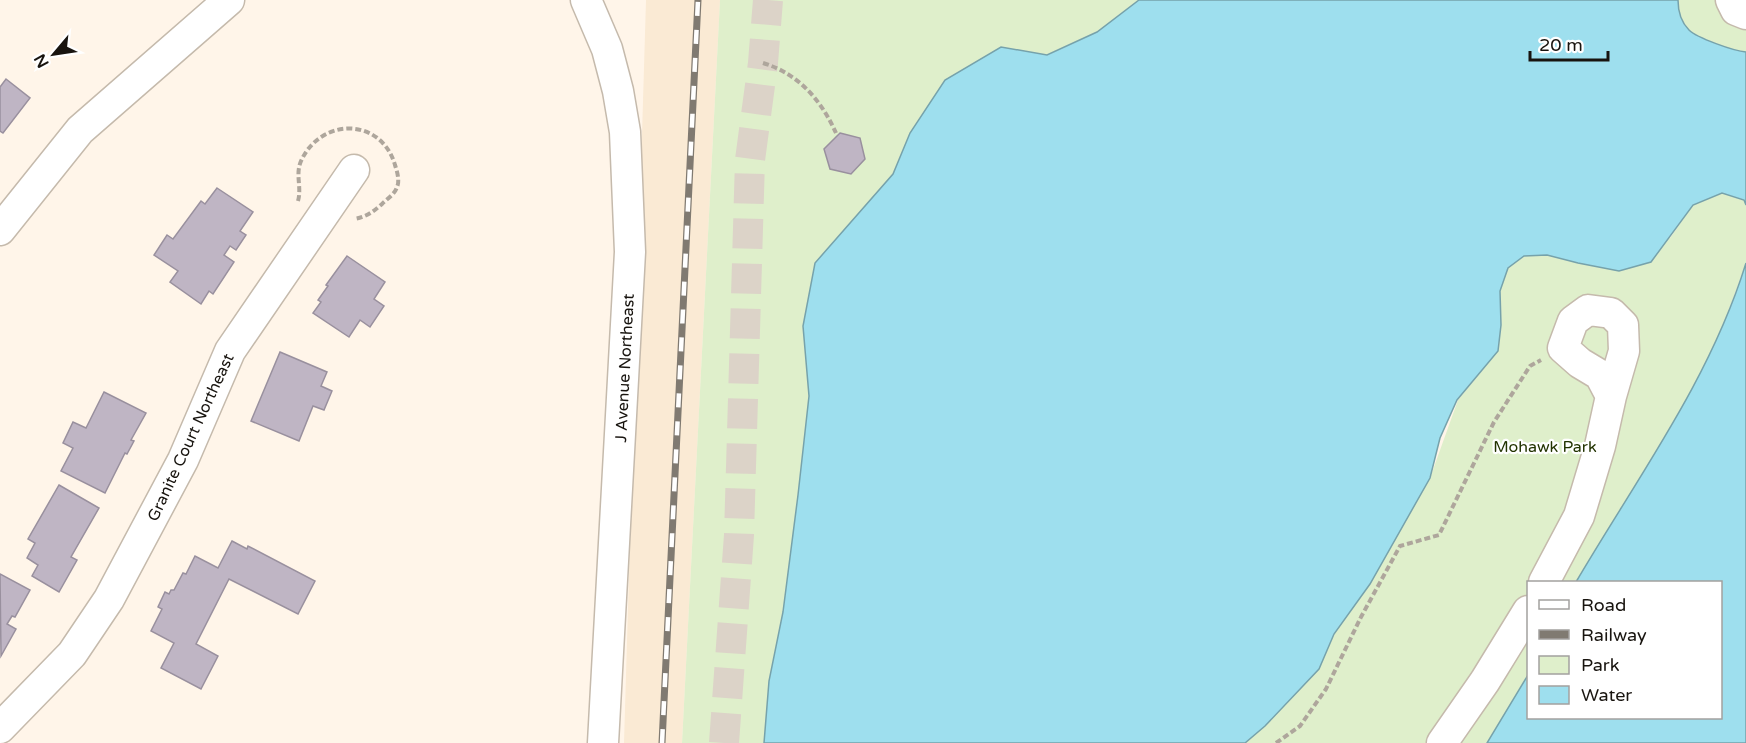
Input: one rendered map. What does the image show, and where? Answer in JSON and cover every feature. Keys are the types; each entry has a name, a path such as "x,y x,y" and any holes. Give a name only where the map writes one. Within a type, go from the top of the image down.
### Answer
{"street":[{"path":"0,230 80,130 229,0"},
{"name":"J Avenue Northeast","path":"586,0 607,49 618,91 625,132 630,252 603,743"},
{"path":"1731,0 1736,10 1746,14"},
{"name":"Granite Court Northeast","path":"0,728 72,654 110,599 183,460 230,351 354,170"},
{"path":"1545,581 1579,516 1600,446 1624,351 1623,325 1611,313 1588,310 1573,321 1563,348 1580,363 1600,375 1611,396"},
{"path":"1442,743 1485,681 1527,612"}],"path":[{"path":"764,63 786,72 801,83 825,110 836,133"},
{"path":"1276,743 1300,726 1326,689 1361,617 1400,546 1439,535 1494,422 1530,366 1563,348"}],"shaded area":[{"path":"646,0 720,0 682,743 624,743"}],"green space":[{"path":"720,0 1139,0 1097,32 1046,55 1001,47 910,133 893,174 815,263 803,326 809,396 783,612 769,681 764,743 682,743"},
{"path":"1678,0 1746,0 1746,52 1716,44 1689,30 1680,16"},
{"name":"Mohawk Park","path":"1722,193 1746,201 1746,263 1720,334 1688,399 1577,581 1527,581 1527,677 1487,743 1245,743 1265,726 1370,584 1430,478 1458,400 1498,351 1501,325 1500,291 1508,268 1524,256 1547,255 1578,263 1670,238 1693,205"}],"water":[{"path":"1139,0 1678,0 1681,16 1689,30 1716,44 1746,52 1746,205 1744,200 1722,193 1693,205 1651,262 1619,271 1547,255 1524,256 1508,268 1500,291 1501,325 1498,351 1457,400 1440,438 1430,478 1370,584 1334,634 1319,669 1265,726 1245,743 764,743 769,681 783,612 809,396 803,326 815,263 893,174 910,133 945,80 1001,47 1047,55 1097,32"},
{"path":"1746,263 1746,743 1487,743 1527,677 1527,719 1722,719 1722,581 1577,581 1692,388 1731,306"}],"building":[{"path":"6,79 30,98 3,133 0,131 0,87"},
{"path":"840,133 860,138 865,159 851,174 830,169 824,149"},
{"path":"217,188 253,212 240,231 246,235 236,250 230,246 224,255 234,262 213,294 209,291 201,304 170,282 178,271 154,255 167,235 173,239 201,201 205,204"},
{"path":"347,256 385,282 374,299 384,306 370,327 360,320 349,337 313,313 321,302 318,300 328,286 326,285"},
{"path":"280,352 327,372 321,386 332,391 324,410 313,406 299,441 251,421"},
{"path":"104,392 146,413 131,440 134,441 127,454 125,453 105,493 61,471 73,448 63,443 73,422 86,428"},
{"path":"59,485 99,508 71,557 77,560 59,592 32,576 38,565 27,558 35,543 28,539"},
{"path":"232,541 247,549 248,546 315,581 298,614 229,579 196,644 218,656 201,689 161,668 174,643 151,631 162,609 158,607 165,592 169,594 171,590 174,590 183,573 186,574 195,556 218,568"},
{"path":"0,574 30,590 15,617 12,616 7,624 16,629 1,656"}],"tunnel":[{"path":"724,743 739,535 750,160 763,63 768,0"}],"railway":[{"path":"662,743 698,0"}]}
